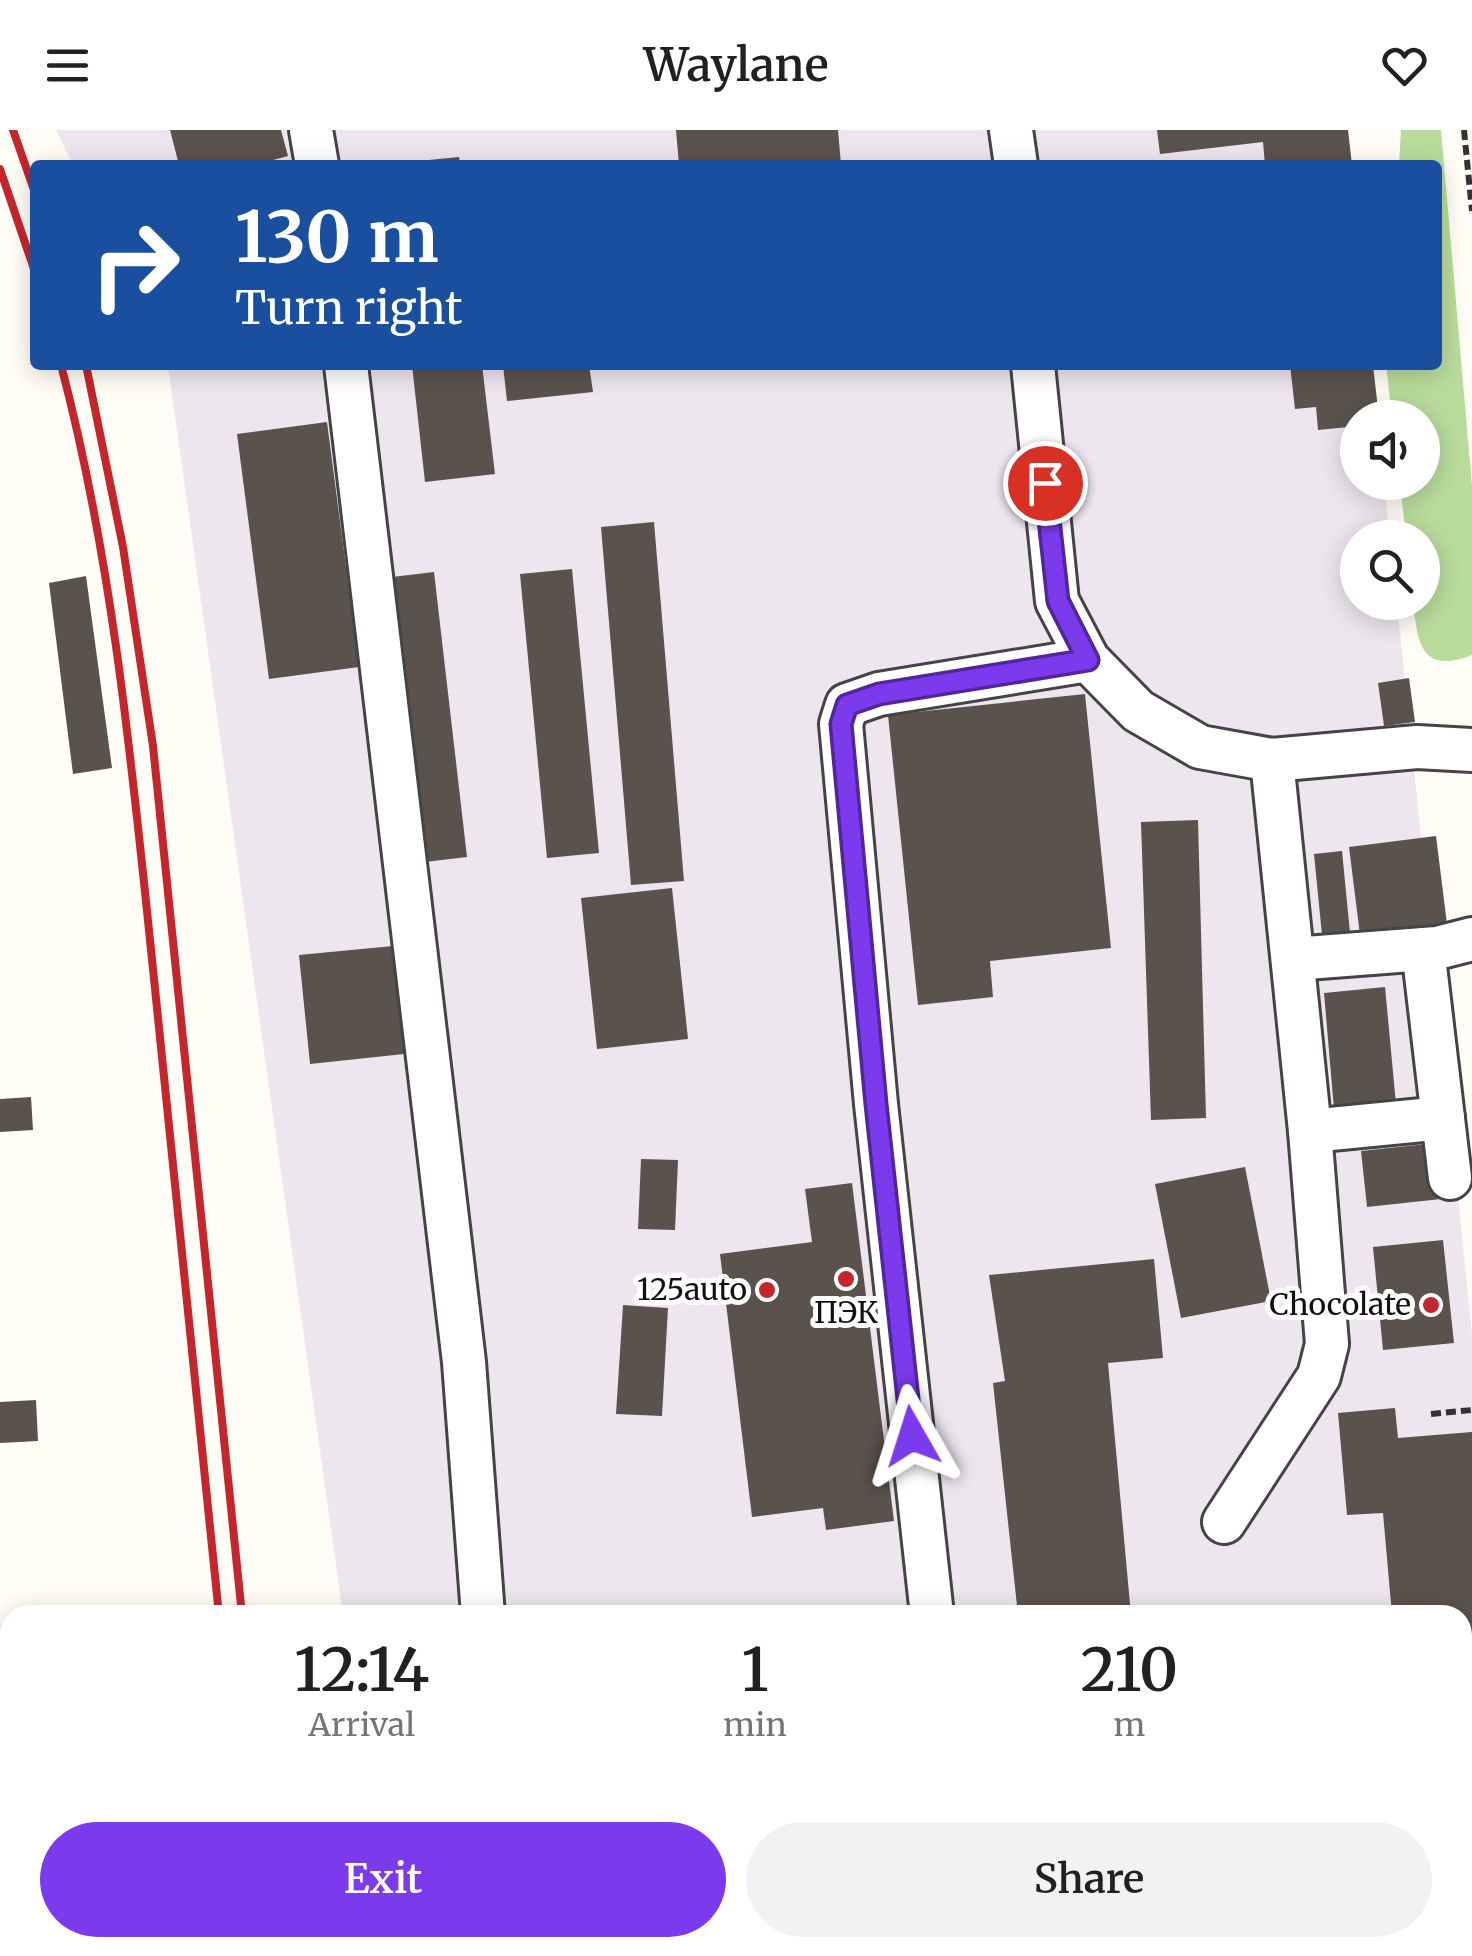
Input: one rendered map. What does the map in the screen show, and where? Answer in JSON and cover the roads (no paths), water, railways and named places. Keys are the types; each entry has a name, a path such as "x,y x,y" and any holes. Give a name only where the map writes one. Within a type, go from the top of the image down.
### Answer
{"lane":[{"path":"1011,130 1015,160"},
{"path":"347,370 464,1362 482,1605"},
{"path":"1033,370 1058,601 1088,660 1138,710 1200,747 1272,760 1417,746 1472,750"},
{"path":"931,1605 876,1104 841,724 847,705 879,694 1088,660"},
{"path":"1224,1522 1319,1376 1328,1344 1272,760"},
{"path":"1292,959 1423,948 1472,938"},
{"path":"1423,948 1450,1178"},
{"path":"1310,1131 1443,1118"}],"railway":[{"path":"13,130 30,179"},
{"path":"0,169 30,257"},
{"path":"62,370 94,514 128,741 218,1605"},
{"path":"87,370 123,547 153,746 241,1605"}],"place":[{"name":"ПЭК","path":"846,1279"},
{"name":"125auto","path":"767,1290"},
{"name":"Chocolate","path":"1431,1305"}]}
